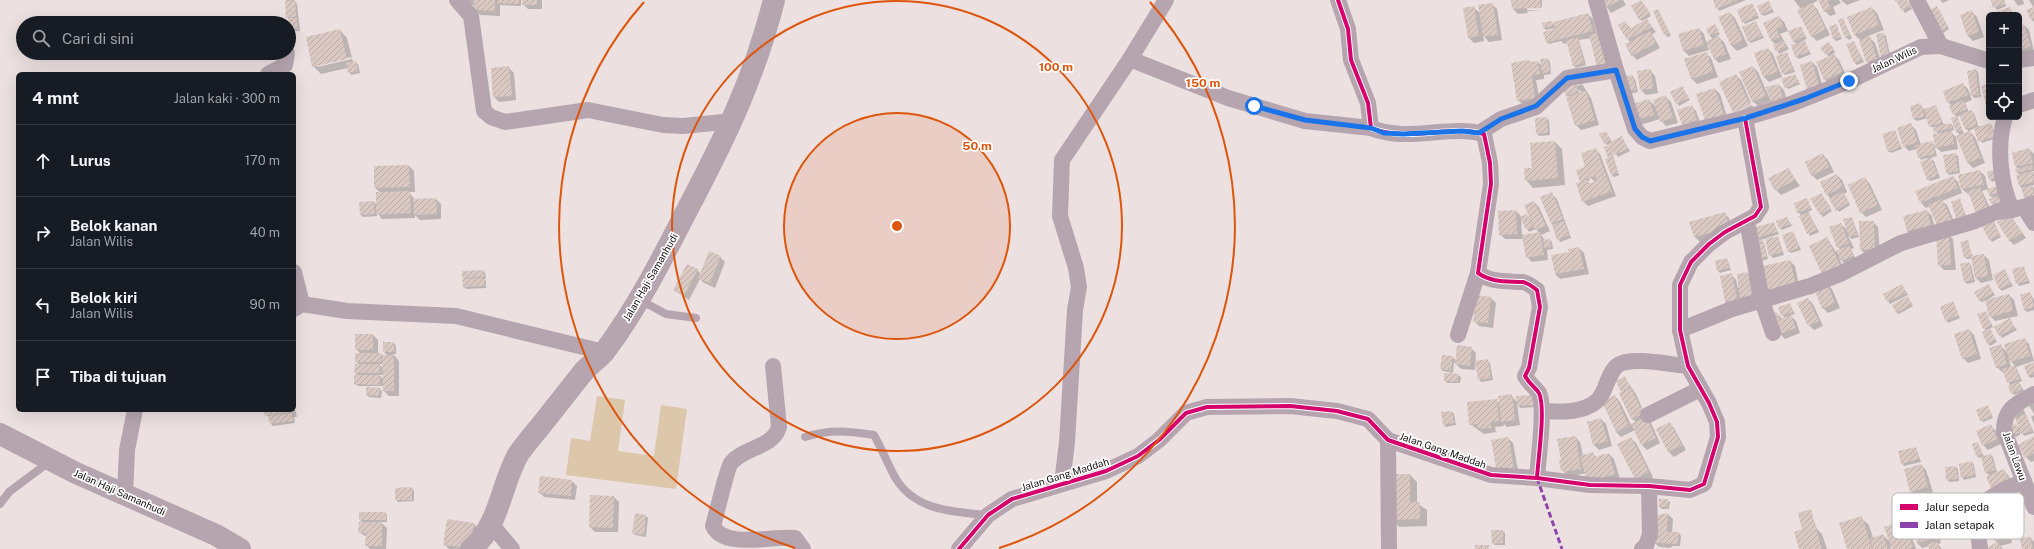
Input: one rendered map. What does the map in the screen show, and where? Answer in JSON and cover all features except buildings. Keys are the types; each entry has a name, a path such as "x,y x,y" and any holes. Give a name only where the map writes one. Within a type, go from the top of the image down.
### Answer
{"street":[{"path":"457,0 471,16 484,111 491,117 505,122 588,110 663,125 684,126 733,121"},
{"name":"Jalan Haji Samanhudi","path":"471,549 480,542 490,524 519,454 586,370 604,352 639,300 709,171 733,121 754,68 774,0"},
{"path":"1062,483 1067,442 1075,310 1079,287 1076,268 1060,216 1062,160 1130,59 1166,0"},
{"path":"1338,0 1348,29 1351,60 1368,103 1371,128"},
{"name":"Jalan Wilis","path":"1596,0 1635,129 1642,137 1650,141 1746,118 1817,94 1921,46 1941,46 1986,60"},
{"path":"1917,0 1941,46"},
{"path":"2022,60 2034,58"},
{"path":"1130,59 1228,98 1305,120 1371,128 1384,133 1403,134 1462,131 1484,134 1490,163 1491,184 1478,273 1458,335"},
{"path":"272,72 285,65 286,60"},
{"path":"1479,133 1501,119 1536,106 1567,78 1616,70"},
{"path":"2022,104 2034,100"},
{"name":"Jalan Gang Maddah","path":"964,546 988,515 1012,499 1106,471 1138,456 1159,440 1186,413 1207,406 1290,406 1337,411 1368,419 1388,440 1491,475 1590,484 1649,486 1690,490 1704,484 1718,437 1716,422 1709,404 1688,366 1680,330 1680,286 1691,262 1709,244 1725,232 1755,216 1761,207 1746,118"},
{"path":"2004,120 2001,129 1999,150 2005,187 2024,207 2034,223"},
{"path":"1680,330 1732,309 1762,301 1840,274 1901,243 1975,222 1996,212 2024,207"},
{"path":"1747,221 1762,301 1773,332"},
{"path":"1478,273 1485,278 1509,283 1525,282 1538,290 1540,307 1529,368 1525,376 1529,385 1539,394 1542,412 1537,478"},
{"path":"296,290 298,307 347,311 456,316 604,352"},
{"path":"1542,412 1560,412 1583,408 1596,402 1603,394 1611,375 1618,366 1631,361 1688,366"},
{"path":"773,366 779,427 777,434 771,440 738,455 729,465 713,526 720,540 742,548 785,538 795,538 803,549"},
{"path":"1648,415 1700,389"},
{"name":"Jalan Lawu","path":"2034,394 2008,410 2004,419 2004,431 2034,507"},
{"path":"125,495 127,450 135,412"},
{"name":"Jalan Haji Samanhudi","path":"0,434 76,473 216,535 240,549"},
{"path":"1388,440 1389,549"},
{"path":"1998,493 2024,481"},
{"path":"1642,549 1646,546 1650,534 1649,486"},
{"path":"490,524 512,549"},
{"path":"1979,539 1980,549"}],"lane":[{"path":"639,300 666,314 696,318"},
{"path":"805,437 841,430 874,435 897,480 914,499 933,507 988,515"},
{"path":"0,504 9,492 51,460"}],"shaded area":[{"path":"597,396 625,400 618,451 654,456 661,405 687,409 676,489 566,475 571,438 590,441"}],"marked path":[{"path":"1537,478 1562,549"}],"cycle path":[{"path":"1338,0 1348,29 1351,60 1368,103 1371,128 1399,134 1457,131 1471,131 1484,134 1490,163 1491,184 1478,273 1494,280 1523,282 1529,284 1537,290 1540,307 1529,368 1525,376 1539,393 1541,400 1542,421 1537,478"},
{"path":"959,549 988,515 1012,499 1106,471 1138,456 1159,440 1186,413 1207,407 1290,406 1337,411 1368,419 1388,440 1491,475 1537,478 1590,485 1649,486 1690,490 1704,484 1718,437 1717,422 1709,403 1688,366 1680,330 1680,285 1691,262 1709,244 1725,232 1755,216 1761,207 1745,118"}],"route":[{"path":"1254,106 1305,120 1371,128 1384,133 1403,134 1462,131 1479,133 1501,119 1536,106 1567,78 1616,70 1635,129 1642,137 1650,141 1670,137 1714,124 1746,118 1791,104 1849,81"}]}
